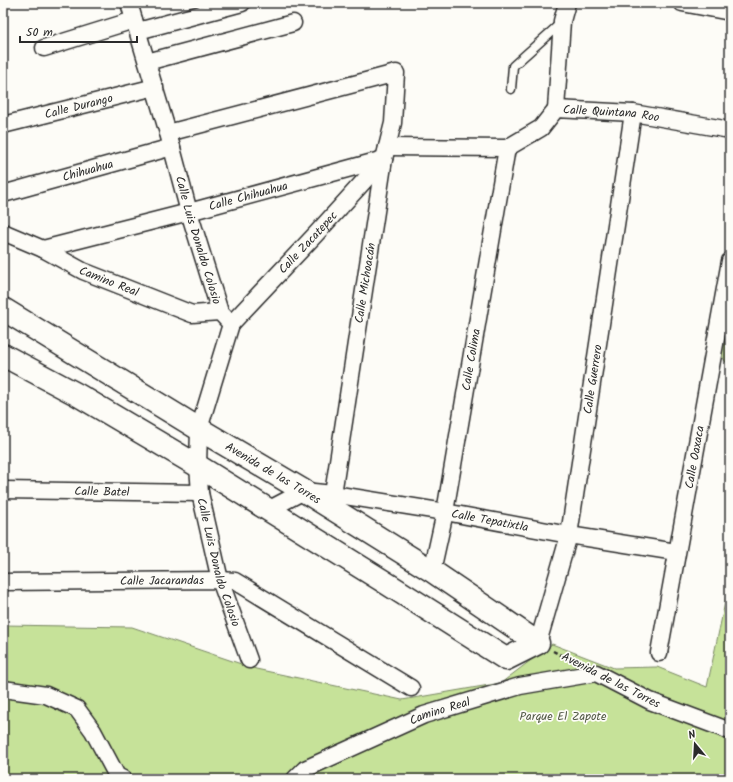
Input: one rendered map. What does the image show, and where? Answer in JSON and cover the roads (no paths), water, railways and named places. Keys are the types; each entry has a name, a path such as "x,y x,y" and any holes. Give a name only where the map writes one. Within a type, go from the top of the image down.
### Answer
{"street":[{"name":"Calle Luis Donaldo Colosio","path":"129,3 155,87 189,212 225,318 199,429 198,466 200,493 220,580 248,660"},
{"path":"44,48 242,3"},
{"path":"556,109 562,22 566,3"},
{"path":"682,3 730,12"},
{"path":"147,62 293,23"},
{"name":"Calle Michoacán","path":"170,140 396,73 393,123 386,153 333,494"},
{"name":"Calle Durango","path":"3,125 155,87"},
{"name":"Calle Quintana Roo","path":"507,148 541,128 556,109 632,113 730,130"},
{"name":"Calle Guerrero","path":"538,643 569,535 632,113"},
{"name":"Chihuahua","path":"3,194 170,140"},
{"path":"386,153 507,148"},
{"name":"Calle Colima","path":"432,571 445,512 507,148"},
{"name":"Calle Chihuahua","path":"43,249 189,212 386,153"},
{"name":"Calle Zacatepec","path":"225,318 315,235 386,153"},
{"name":"Camino Real","path":"3,232 43,249 84,271 192,314 225,318"},
{"name":"Calle Oaxaca","path":"658,653 730,261"},
{"name":"Avenida de las Torres","path":"3,309 199,429 304,491 432,571 538,643"},
{"path":"3,355 78,396 198,466 506,659 538,643"},
{"name":"Calle Batel","path":"3,490 200,493"},
{"path":"268,510 304,491"},
{"name":"Calle Tepatixtla","path":"304,491 333,494 445,512 569,535 676,552"},
{"name":"Calle Jacarandas","path":"3,582 235,581 411,688"},
{"name":"Camino Real","path":"295,779 305,769 424,715 520,686 596,673"},
{"name":"Avenida de las Torres","path":"596,673 650,702 730,731"},
{"path":"3,689 46,695 77,709 93,731 117,776 123,779"}],"lane":[{"path":"511,89 512,66 562,22"}],"park label":[{"name":"Parque El Zapote","path":"563,716"}]}
